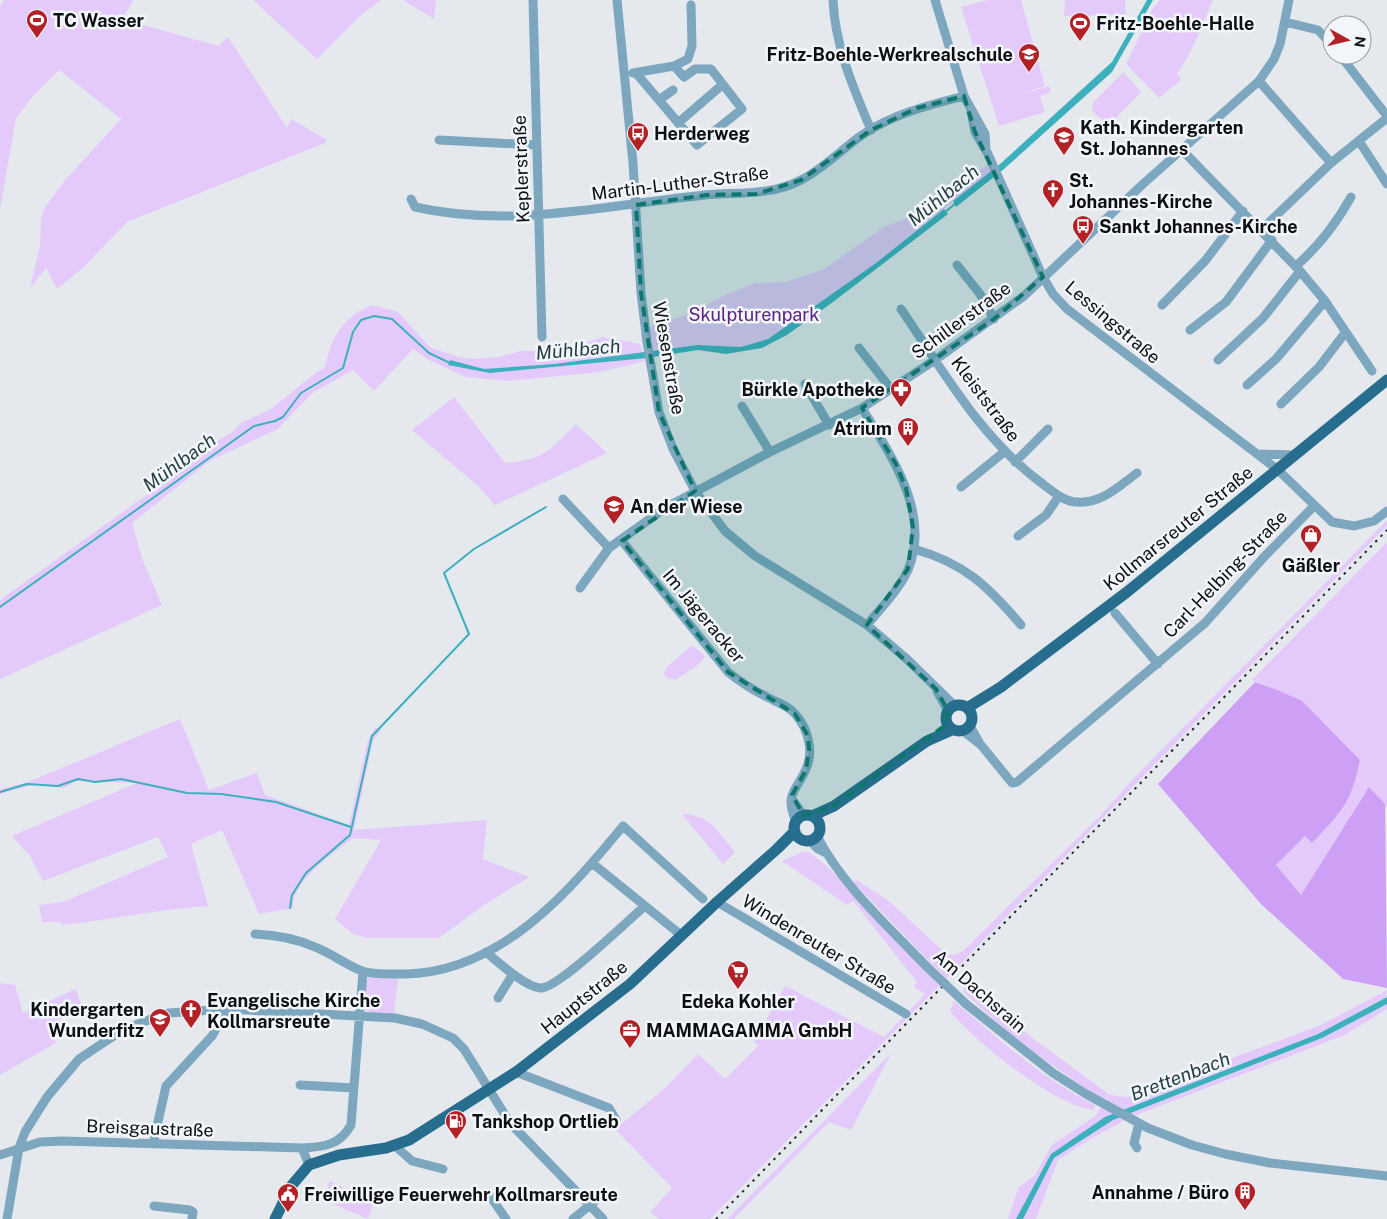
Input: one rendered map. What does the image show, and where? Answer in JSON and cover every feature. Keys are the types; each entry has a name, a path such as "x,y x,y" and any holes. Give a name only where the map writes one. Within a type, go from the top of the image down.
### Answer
{"main road":[{"name":"Kollmarsreuter Straße","path":"969,711 1097,615 1387,380"},
{"path":"806,828 931,738 958,728 969,711 951,708 958,728"},
{"name":"Hauptstraße","path":"275,1219 292,1185 309,1165 339,1154 394,1145 430,1128 490,1091 516,1072 630,984 717,902 777,849 806,828"}],"street":[{"name":"Keplerstraße","path":"533,0 542,337"},
{"name":"Wiesenstraße","path":"617,0 636,205 641,293 659,412 673,450 695,491 725,531 748,551 867,625 908,660 936,689 951,708"},
{"path":"833,0 837,41 850,80 871,130"},
{"name":"Lessingstraße","path":"935,0 964,96 985,134 986,150 1043,277 1053,294 1070,312 1278,470"},
{"name":"Schillerstraße","path":"580,588 609,548 622,541 665,508 770,452 830,425 862,408 935,360 1024,296 1181,149 1259,81 1274,59 1285,22 1289,0"},
{"path":"625,75 674,66 688,59 692,52 691,5"},
{"path":"1285,22 1318,30 1322,34"},
{"path":"1261,230 1331,163 1387,117 1348,65"},
{"path":"636,73 698,146 742,109 710,69 696,69 684,78 674,66"},
{"path":"1259,81 1331,163"},
{"path":"678,122 722,85"},
{"path":"659,100 673,90"},
{"name":"Martin-Luther-Straße","path":"411,200 415,207 444,214 538,216 706,195 756,194 797,182 871,130 917,108 964,96"},
{"path":"439,140 536,145"},
{"path":"1359,141 1387,184"},
{"path":"1181,149 1272,240 1298,269 1325,301 1372,371"},
{"path":"1218,360 1263,318 1298,269 1339,219 1351,197"},
{"path":"1162,305 1205,261 1243,211"},
{"path":"1190,330 1226,302 1272,240"},
{"path":"958,265 980,294 994,319"},
{"path":"1247,385 1276,359 1325,301"},
{"name":"Kleiststraße","path":"901,309 968,409 1004,452 1059,496 1075,503 1104,498 1137,473"},
{"path":"1282,404 1319,368 1345,333"},
{"path":"859,348 891,389"},
{"path":"805,384 830,425"},
{"path":"742,406 770,452"},
{"path":"862,408 896,464 906,488 912,515 914,549 905,576 867,625"},
{"path":"1015,462 1048,429"},
{"path":"961,487 1004,452"},
{"path":"1255,453 1295,455"},
{"name":"Carl-Helbing-Straße","path":"1278,470 1332,522 1346,525 1374,521 1387,511"},
{"path":"1018,536 1046,516 1059,496"},
{"path":"563,499 609,548"},
{"name":"Carl-Helbing-Straße","path":"958,728 980,745 1012,783 1016,782 1205,623 1264,557 1314,506"},
{"name":"Im Jägeracker","path":"622,541 728,672 740,682 783,704 800,720 808,736 809,758 806,770 793,790 792,799 806,828"},
{"path":"914,549 941,556 967,572 991,591 1021,624"},
{"name":"Carl-Helbing-Straße","path":"1115,613 1158,664"},
{"path":"256,934 282,936 314,946 363,971 384,974 426,974 456,966 515,936 541,915 592,864 623,826 702,899"},
{"name":"Am Dachsrain","path":"806,828 818,849 826,853 848,883 925,965 966,1004 1053,1073 1112,1109 1139,1123 1192,1145 1225,1154 1270,1163 1387,1176"},
{"path":"592,864 681,935"},
{"name":"Windenreuter Straße","path":"717,902 906,1014"},
{"path":"486,952 513,974 538,989 547,988 582,962 644,906"},
{"path":"339,1154 336,1143 347,1133 351,1124 363,971"},
{"path":"498,998 513,974"},
{"path":"153,1144 166,1086 212,1036 227,1009"},
{"path":"7,1219 19,1148 25,1132 60,1080 79,1059 122,1031 169,1013 227,1009 359,1016 407,1021 438,1030 453,1038 464,1049 516,1130 603,1219"},
{"path":"516,1072 609,1108 616,1120"},
{"path":"300,1085 354,1088"},
{"path":"1137,1148 1134,1143 1139,1123"},
{"name":"Breisgaustraße","path":"0,1155 40,1142 63,1141 302,1148 322,1147 336,1143"},
{"path":"394,1145 405,1158 443,1169"},
{"path":"302,1148 309,1165"},
{"path":"490,1196 506,1219"},
{"path":"572,1219 600,1196"},
{"path":"154,1206 190,1210 193,1212 192,1219"}],"highlighted area":[{"path":"964,96 975,132 1043,277 994,319 862,408 896,464 906,488 913,527 908,569 867,625 936,689 948,711 947,724 834,806 804,816 792,795 806,770 809,750 808,736 795,714 728,672 622,541 695,491 659,412 641,293 636,205 707,195 756,194 801,180 871,130 917,108"}],"green space":[{"path":"4,0 134,0 118,25 133,22 218,46 228,37 287,128 291,119 327,140 325,143 127,222 84,267 57,289 46,268 30,288 40,246 41,217 44,209 65,180 121,119 59,70 33,96 16,118 0,209 0,6"},
{"path":"253,0 381,0 360,16 317,59"},
{"path":"403,0 436,0 434,19"},
{"path":"988,0 1021,0 1045,86 1005,100 1049,86 1051,92 1040,96 1045,112 999,126 961,7"},
{"path":"1065,0 1125,0 1126,15 1064,16"},
{"path":"1160,0 1213,0 1193,47 1177,74 1181,80 1159,98 1126,64 1153,8"},
{"path":"1123,72 1141,92 1114,120 1105,122 1092,111 1093,103"},
{"name":"Skulpturenpark","path":"989,164 993,170 876,263 768,339 741,347 698,345 653,352 648,327 687,315 723,296 756,283 787,282 824,269 885,226 903,220 924,209"},
{"path":"372,305 398,312 431,348 459,357 475,359 499,357 521,351 570,348 603,337 640,344 645,361 600,372 508,381 466,377 427,359 413,349 374,391 353,370 312,393 278,429 211,460 132,523 143,561 162,605 0,679 0,600 159,486 178,466 232,432 241,423 271,409 318,371 325,368 327,357 340,329 354,315"},
{"path":"454,397 505,463 518,462 538,456 552,447 576,424 607,453 495,505 478,486 412,430"},
{"path":"1387,520 1387,526 946,979 853,882 857,880 890,902 944,952 953,955 963,951 1100,816 1137,775"},
{"path":"1387,542 1387,808 1369,787 1301,895 1276,865 1305,836 1312,843 1275,689 1252,680"},
{"path":"692,645 705,656 703,660 676,680 666,677 664,673 668,666"},
{"path":"180,719 209,790 257,773 265,795 349,825 368,740 375,728 380,728 381,731 373,740 354,830 487,820 483,859 529,877 484,905 439,938 367,938 353,934 335,919 381,840 353,838 315,868 306,878 294,898 293,908 259,914 222,830 191,844 208,906 62,925 60,922 42,922 39,905 63,902 168,857 158,837 43,881 30,856 12,836 137,783 77,781 64,788 32,785 0,794 0,789 28,782"},
{"path":"682,814 700,817 707,821 735,852 723,864"},
{"path":"802,852 809,852 830,869 940,985 710,1219 659,1219 650,1212 672,1188 615,1129 663,1090 698,1054 725,1079 759,1045 754,1042 785,986 884,1037 925,994 914,987 917,982 853,901 847,905 782,861"},
{"path":"370,976 398,978 394,1015 368,1012 364,1008 365,981"},
{"path":"0,983 15,985 23,1013 76,989 82,1008 48,1025 56,1043 0,1075"},
{"path":"965,984 1035,1040 1110,1095 1127,1097 1321,1025 1387,990 1386,997 1318,1034 1120,1112 1126,1115 1322,1038 1387,1004 1387,1009 1345,1035 1131,1117 1092,1138 1058,1160 1036,1219 1008,1219 1018,1188 1035,1175 1052,1145 1095,1116 1109,1096 1105,1099 1099,1098 1019,1042 963,992"},
{"path":"954,1001 1021,1057 1057,1083 1095,1105 1095,1108 1093,1110 1077,1106 1058,1097 1016,1070 961,1024 950,1011"},
{"path":"892,1052 851,1130 829,1122 734,1219 727,1219"},
{"path":"329,1181 374,1201 368,1219 326,1201"}],"shaded area":[{"path":"1255,682 1302,701 1360,760 1349,797 1338,815 1312,843 1305,836 1276,865 1301,895 1369,787 1385,804 1387,988 1343,979 1261,904 1158,784"}],"water":[{"path":"1147,0 1153,0 1112,72 1004,169 956,207 953,201 999,165 1112,62"},
{"path":"944,209 948,214 833,302 787,335 762,348 726,354 698,350 647,358 490,373 448,365 450,360 484,369 554,364 698,345 741,347 768,339 876,263"},
{"path":"1387,997 1387,1004 1322,1038 1113,1120 1054,1158 1023,1219 1016,1219 1051,1154 1105,1117 1318,1034"}],"waterway":[{"name":"Mühlbach","path":"944,213 956,203"},
{"name":"Mühlbach","path":"0,607 254,426 283,417 301,393 343,368 353,332 361,320 374,316 392,319 429,353 450,363"},
{"path":"290,908 292,895 306,873 350,835 372,736 469,634 444,573 474,549 546,507"},
{"path":"0,792 27,784 58,786 78,779 95,782 121,779 187,793 221,794 276,802 351,827"}],"railway":[{"path":"716,1219 1387,530"}],"place":[{"name":"TC Wasser","path":"37,39"},
{"name":"Fritz-Boehle-Halle","path":"1080,42"},
{"name":"Fritz-Boehle-Werkrealschule","path":"1029,73"},
{"name":"Herderweg","path":"638,152"},
{"name":"Kath. Kindergarten St. Johannes","path":"1064,156"},
{"name":"St. Johannes-Kirche","path":"1053,209"},
{"name":"Sankt Johannes-Kirche","path":"1083,245"},
{"name":"Bürkle Apotheke","path":"901,408"},
{"name":"Atrium","path":"908,447"},
{"name":"An der Wiese","path":"614,525"},
{"name":"Gäßler","path":"1311,554"},
{"name":"Edeka Kohler","path":"738,990"},
{"name":"Evangelische Kirche Kollmarsreute","path":"191,1029"},
{"name":"Kindergarten Wunderfitz","path":"160,1038"},
{"name":"MAMMAGAMMA GmbH","path":"630,1049"},
{"name":"Tankshop Ortlieb","path":"456,1140"},
{"name":"Annahme / Büro","path":"1245,1211"},
{"name":"Freiwillige Feuerwehr Kollmarsreute","path":"288,1213"}],"water label":[{"name":"Brettenbach","path":"1180,1076"}]}
